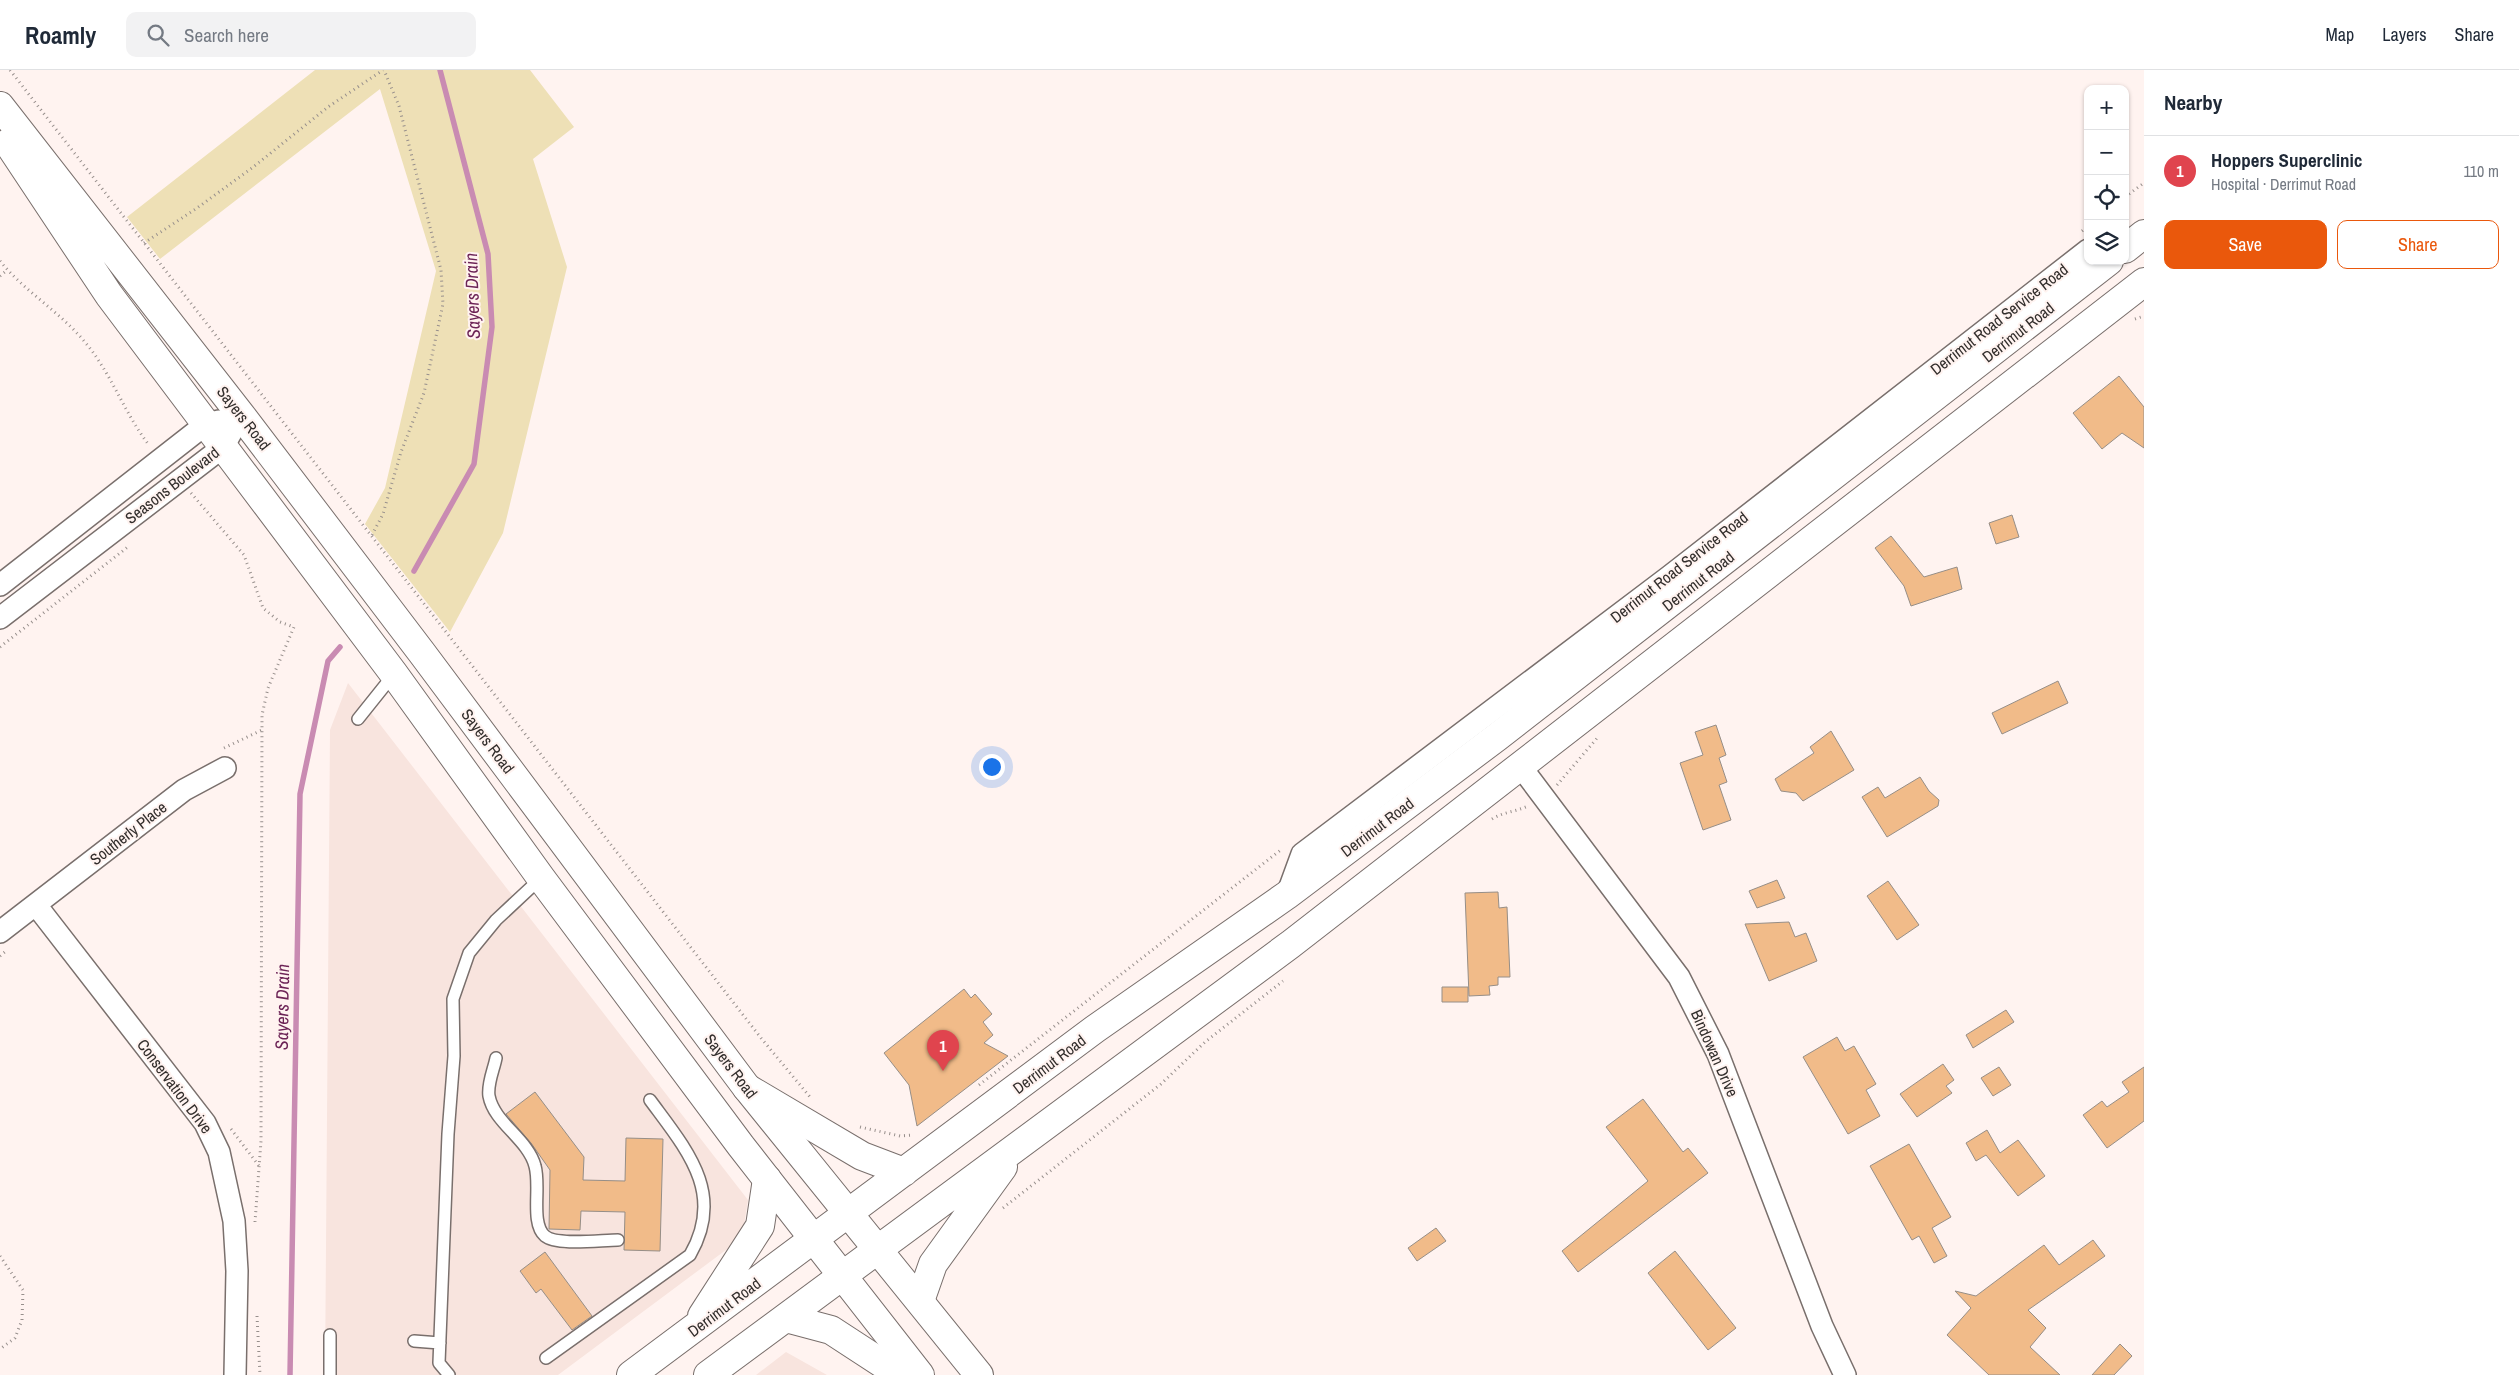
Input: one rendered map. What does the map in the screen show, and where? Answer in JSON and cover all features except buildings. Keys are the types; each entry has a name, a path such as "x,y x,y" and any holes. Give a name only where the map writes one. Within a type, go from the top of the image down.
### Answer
{"main road":[{"name":"Sayers Road","path":"0,106 241,415 747,1088 979,1375"},
{"name":"Sayers Road","path":"0,130 109,295 394,674 541,878 767,1179 920,1375"},
{"path":"2129,246 2144,233"},
{"name":"Derrimut Road","path":"631,1375 692,1332 1095,1029 1287,894 1497,737 2104,265"},
{"path":"708,1375 1291,944 2144,282"},
{"path":"1667,605 1681,616 1698,617 1722,610"},
{"path":"1497,737 1521,767"},
{"path":"541,878 571,852"},
{"path":"747,1088 862,1156 904,1172"},
{"path":"920,1301 933,1264 1016,1147"},
{"path":"692,1332 760,1226 767,1179"},
{"path":"786,1318 832,1330 900,1375"}],"street":[{"path":"2129,233 2144,233"},
{"name":"Derrimut Road Service Road","path":"1287,894 1302,854 1670,576 2084,253"},
{"name":"Seasons Boulevard","path":"0,585 206,424 241,415"},
{"name":"Seasons Boulevard","path":"0,618 223,447 241,415"},
{"path":"1667,605 1670,576"},
{"name":"Southerly Place","path":"36,905 224,758"},
{"name":"Bindowan Drive","path":"1521,767 1679,977 1718,1054 1822,1326 1845,1375"},
{"path":"0,932 36,905"},
{"name":"Conservation Drive","path":"36,905 204,1123 215,1141 236,1237 235,1375"}],"lane":[{"path":"358,719 394,674"},
{"path":"450,1375 439,1363 448,1134 454,1056 453,1000 469,953 496,920 541,878"},
{"path":"496,1058 489,1096 499,1115 534,1163 539,1192 537,1224 539,1230 550,1239 560,1241 618,1240"},
{"path":"546,1358 690,1255 699,1240 703,1220 704,1198 699,1174 688,1152 650,1100"},
{"path":"330,1335 330,1375"},
{"path":"414,1341 440,1343"}],"path":[{"path":"10,70 755,1031 805,1093 818,1103"},
{"path":"144,243 252,168 328,107 384,70 398,106 438,260 443,304 424,393 402,452 383,514 372,535"},
{"path":"2129,194 2144,183"},
{"path":"0,276 7,270"},
{"path":"188,501 194,496"},
{"path":"0,647 132,544"},
{"path":"224,758 236,744 262,730"},
{"path":"858,1127 882,1132"},
{"path":"0,1256 23,1290 22,1320 15,1338 0,1348"}],"shaded area":[{"path":"315,70 530,70 574,127 533,159 567,267 503,533 450,632 365,524 385,488 436,271 380,89 160,259 127,217"},
{"path":"348,683 748,1200 742,1238 558,1375 325,1375 330,730"},
{"path":"786,1352 827,1375 756,1375"}],"waterway":[{"name":"Sayers Drain","path":"414,571 474,464 492,327 488,254 440,70"},
{"name":"Sayers Drain","path":"290,1375 300,794 328,661 340,647"}],"place":[{"name":"Hoppers Superclinic","path":"943,1071"}]}
